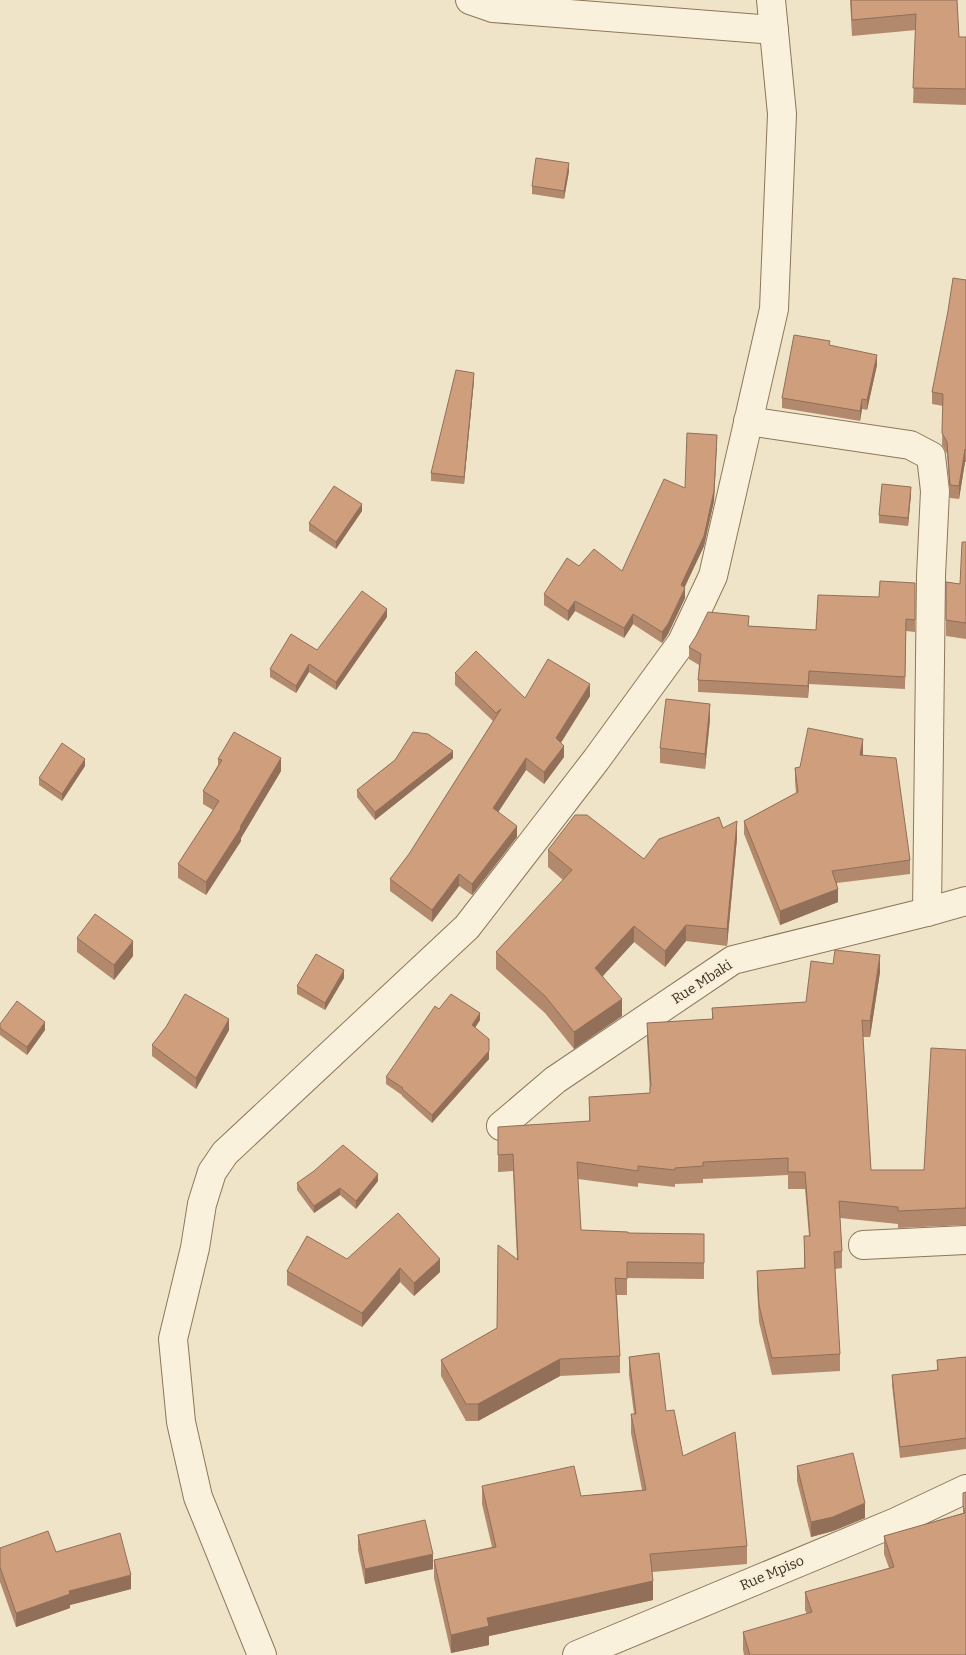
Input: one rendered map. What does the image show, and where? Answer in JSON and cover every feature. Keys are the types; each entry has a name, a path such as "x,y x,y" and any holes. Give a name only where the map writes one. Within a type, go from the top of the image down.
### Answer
{"street":[{"path":"470,0 493,8 774,30"},
{"path":"262,1655 198,1498 181,1422 173,1339 195,1248 202,1204 212,1172 225,1153 467,928 596,760 682,642 713,576 774,309 782,114 771,0"},
{"path":"748,421 910,445 931,456 935,491 931,576 927,912"},
{"name":"Rue Mbaki","path":"501,1126 555,1080 733,960 966,901"},
{"path":"863,1245 966,1240"},
{"name":"Rue Mpiso","path":"578,1655 896,1522 966,1489"}],"building":[{"path":"851,0 957,0 959,37 966,37 966,89 913,88 916,14 852,20"},
{"path":"536,158 569,163 564,191 532,186"},
{"path":"953,278 966,280 966,450 959,486 950,485 947,442 942,433 943,394 932,392"},
{"path":"794,335 830,341 829,345 877,355 867,400 862,399 860,411 782,398"},
{"path":"456,370 474,373 464,477 431,473"},
{"path":"687,433 717,435 714,491 704,536 681,585 685,588 668,624 662,632 633,614 624,628 575,601 568,611 544,594 567,558 579,566 594,549 622,571 664,479 685,488"},
{"path":"882,484 911,487 908,518 879,515"},
{"path":"334,486 362,504 336,542 309,523"},
{"path":"962,542 966,542 966,623 946,620 946,582 960,584"},
{"path":"880,581 915,583 915,620 906,619 905,677 809,671 808,686 698,680 701,654 689,647 708,612 749,616 748,626 816,630 818,595 879,597"},
{"path":"362,591 387,609 336,682 309,664 296,686 270,669 291,634 317,650"},
{"path":"476,651 525,698 548,659 590,684 556,738 564,746 544,772 526,758 493,808 517,826 472,884 459,874 432,910 390,879 409,854 501,709 496,713 455,673"},
{"path":"666,699 710,704 705,754 660,748"},
{"path":"808,728 863,739 860,755 896,758 910,860 832,871 838,889 780,911 744,821 798,792 795,768 800,767"},
{"path":"234,732 281,758 241,828 206,882 178,864 219,801 203,791 222,760 218,759"},
{"path":"413,732 428,734 453,751 375,812 357,790 395,760"},
{"path":"62,743 85,759 62,794 39,778"},
{"path":"575,815 587,815 644,859 659,839 719,817 723,828 737,821 727,929 686,925 665,951 634,926 595,968 622,999 574,1032 545,996 496,952 572,870 548,850"},
{"path":"95,914 133,941 114,965 77,938"},
{"path":"835,950 880,955 870,1021 862,1020 871,1170 924,1170 931,1048 966,1050 966,1208 898,1211 898,1207 839,1201 842,1251 834,1252 840,1354 772,1358 759,1305 757,1271 805,1268 804,1236 810,1236 805,1172 788,1172 788,1158 703,1162 703,1166 675,1168 675,1170 638,1166 638,1171 577,1162 581,1230 704,1234 704,1263 627,1262 627,1279 615,1278 620,1356 560,1359 478,1404 466,1404 441,1360 497,1328 498,1245 518,1260 513,1154 498,1155 498,1127 590,1121 589,1097 650,1093 647,1023 713,1019 712,1008 806,1002 811,961 833,964"},
{"path":"316,954 344,970 325,1003 297,986"},
{"path":"185,994 229,1019 196,1078 152,1045 166,1027"},
{"path":"451,994 480,1013 472,1025 489,1039 489,1051 432,1115 403,1088 386,1077 435,1006 439,1009"},
{"path":"17,1001 45,1022 27,1047 0,1028 0,1024"},
{"path":"343,1145 378,1174 356,1201 340,1188 314,1206 297,1183 314,1171"},
{"path":"398,1213 440,1259 414,1283 400,1268 362,1313 287,1271 307,1236 347,1259"},
{"path":"659,1353 666,1411 674,1410 683,1456 735,1432 747,1546 650,1554 653,1581 487,1618 489,1626 451,1635 434,1560 496,1547 482,1486 574,1466 581,1496 646,1490 631,1414 636,1414 629,1357"},
{"path":"966,1357 966,1438 900,1447 892,1375 938,1370 937,1360"},
{"path":"853,1453 865,1503 833,1517 811,1522 797,1466"},
{"path":"966,1492 966,1655 750,1655 743,1632 812,1612 805,1592 894,1567 884,1536 965,1513 963,1493"},
{"path":"425,1520 433,1554 365,1569 358,1535"},
{"path":"48,1531 56,1552 120,1533 131,1575 69,1591 70,1594 16,1613 0,1567 0,1548"}]}
